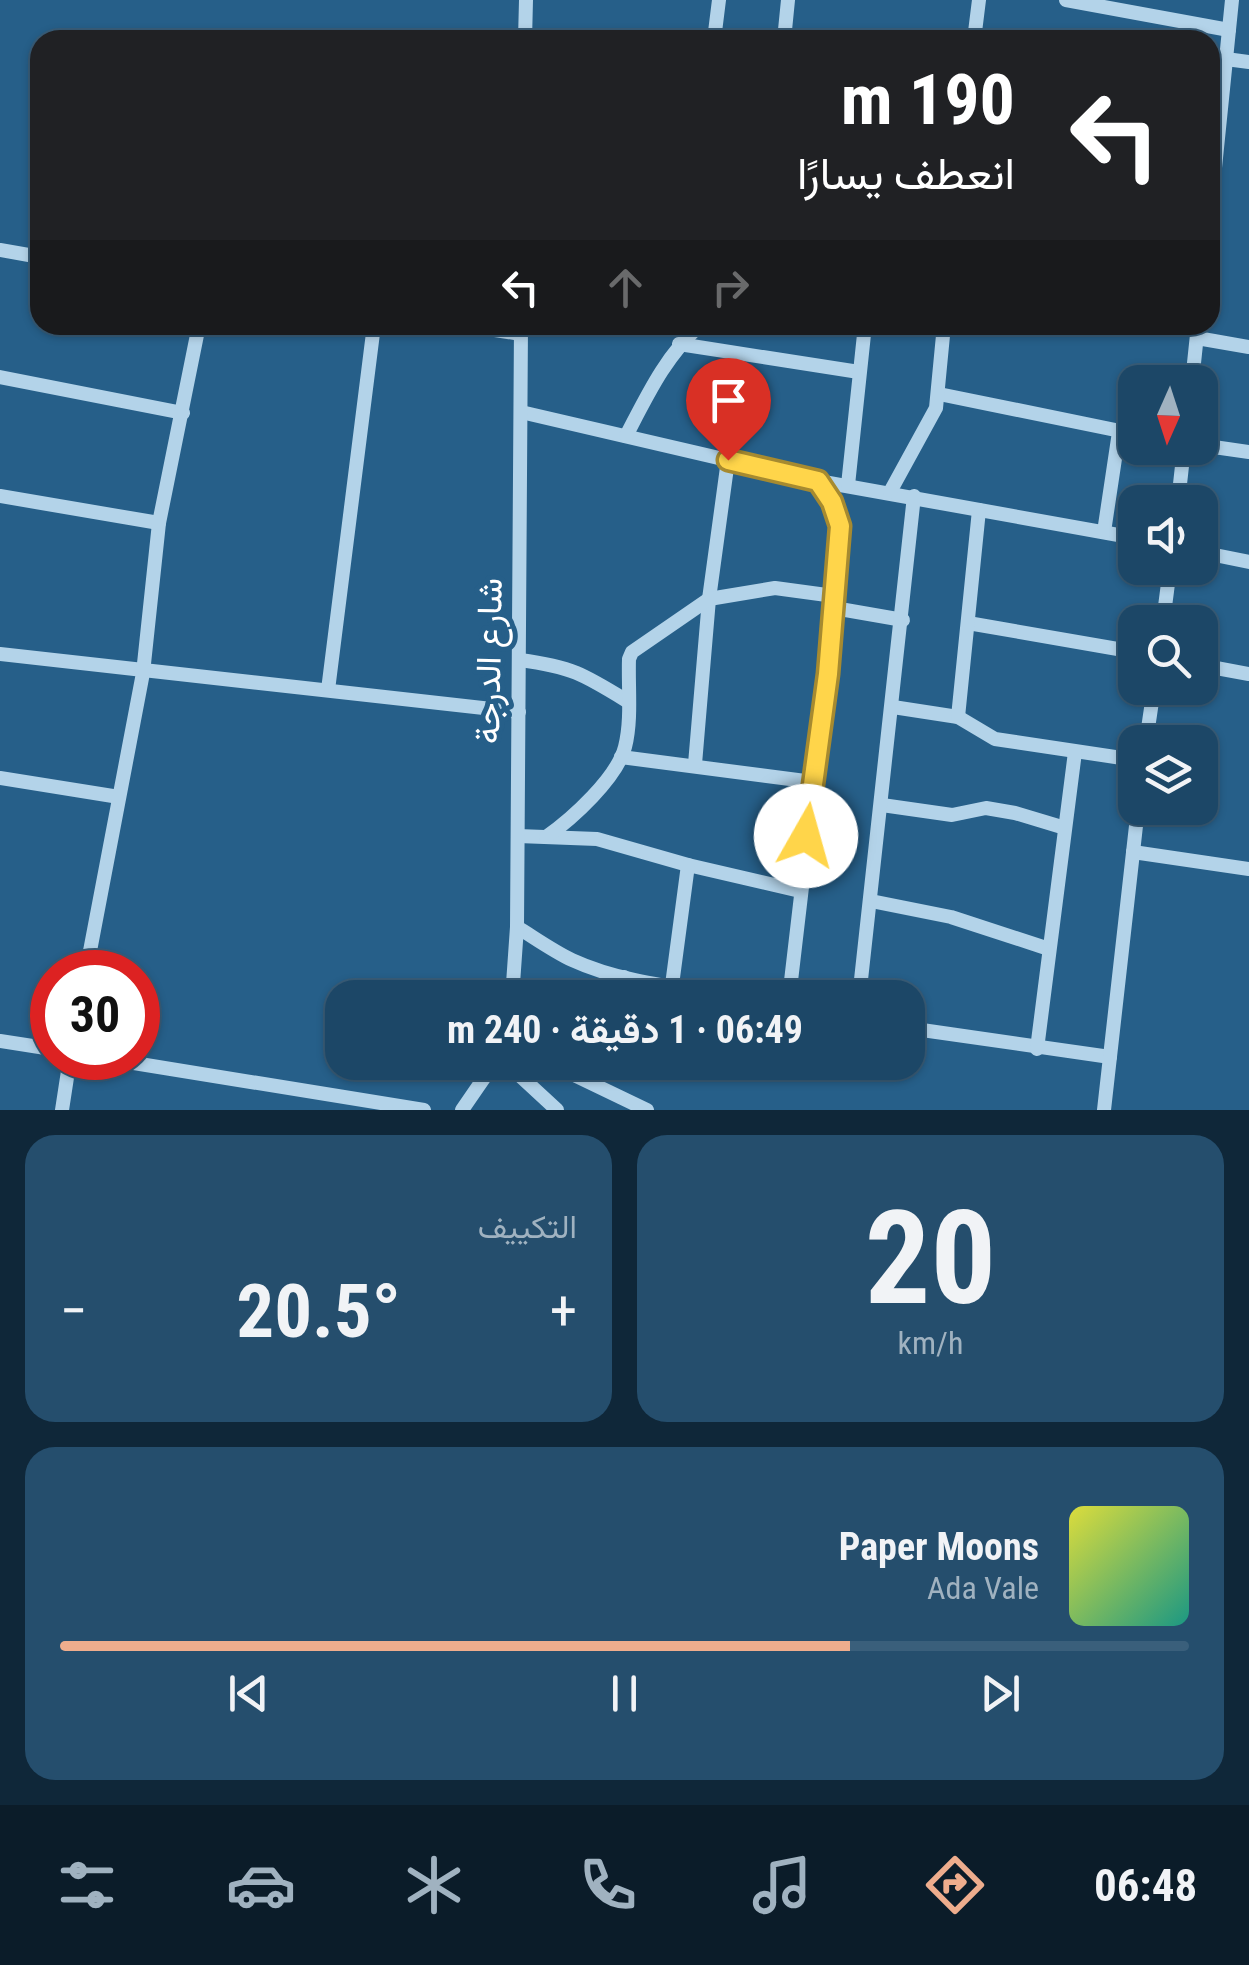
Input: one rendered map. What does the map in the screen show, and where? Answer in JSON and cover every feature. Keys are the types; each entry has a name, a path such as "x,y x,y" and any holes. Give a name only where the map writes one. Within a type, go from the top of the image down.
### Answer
{"street":[{"path":"526,0 526,30"},
{"path":"715,30 718,0"},
{"path":"785,30 788,0"},
{"path":"975,30 979,0"},
{"path":"1066,0 1134,6 1229,30"},
{"path":"1220,118 1232,0"},
{"path":"1226,59 1249,62"},
{"path":"0,250 30,255"},
{"path":"90,950 143,672 160,523 197,335"},
{"path":"328,690 373,335"},
{"name":"شارع الدرجة","path":"513,980 517,928 521,335"},
{"path":"626,436 661,368 689,335"},
{"path":"848,484 864,335"},
{"path":"890,492 931,422 939,394 943,335"},
{"path":"1194,365 1197,335"},
{"path":"1207,335 1249,347"},
{"path":"679,344 859,372"},
{"path":"0,377 183,413"},
{"path":"939,394 1118,432 1104,532"},
{"path":"521,412 818,481 1118,535"},
{"path":"1218,447 1249,452"},
{"path":"695,764 709,599 728,460"},
{"path":"791,980 840,526 832,502 818,481"},
{"path":"0,496 160,523"},
{"path":"862,980 914,496"},
{"path":"958,717 979,510"},
{"path":"1218,556 1249,562"},
{"path":"546,837 582,809 621,757 626,737 630,655 709,599 776,588 903,620"},
{"path":"968,623 1118,649"},
{"path":"0,654 519,712"},
{"path":"520,660 562,665 627,701"},
{"path":"1218,668 1249,674"},
{"path":"893,706 958,717 995,739 1118,758"},
{"path":"1037,1049 1075,752"},
{"path":"621,757 813,782"},
{"path":"0,778 119,798"},
{"path":"882,806 952,815 986,808 1065,828"},
{"path":"1104,1110 1136,825"},
{"path":"518,836 597,840 800,891"},
{"path":"1133,852 1249,869"},
{"path":"673,980 688,865"},
{"path":"871,902 951,917 1049,949"},
{"path":"517,928 572,960 643,980"},
{"path":"617,980 625,977"},
{"path":"925,1031 1110,1057"},
{"path":"0,1040 30,1045"},
{"path":"160,1067 424,1110"},
{"path":"62,1110 67,1080"},
{"path":"462,1110 483,1080"},
{"path":"524,1080 557,1110"},
{"path":"584,1080 642,1109"}],"route":[{"path":"728,460 818,481 838,514 828,674 806,836"}]}
